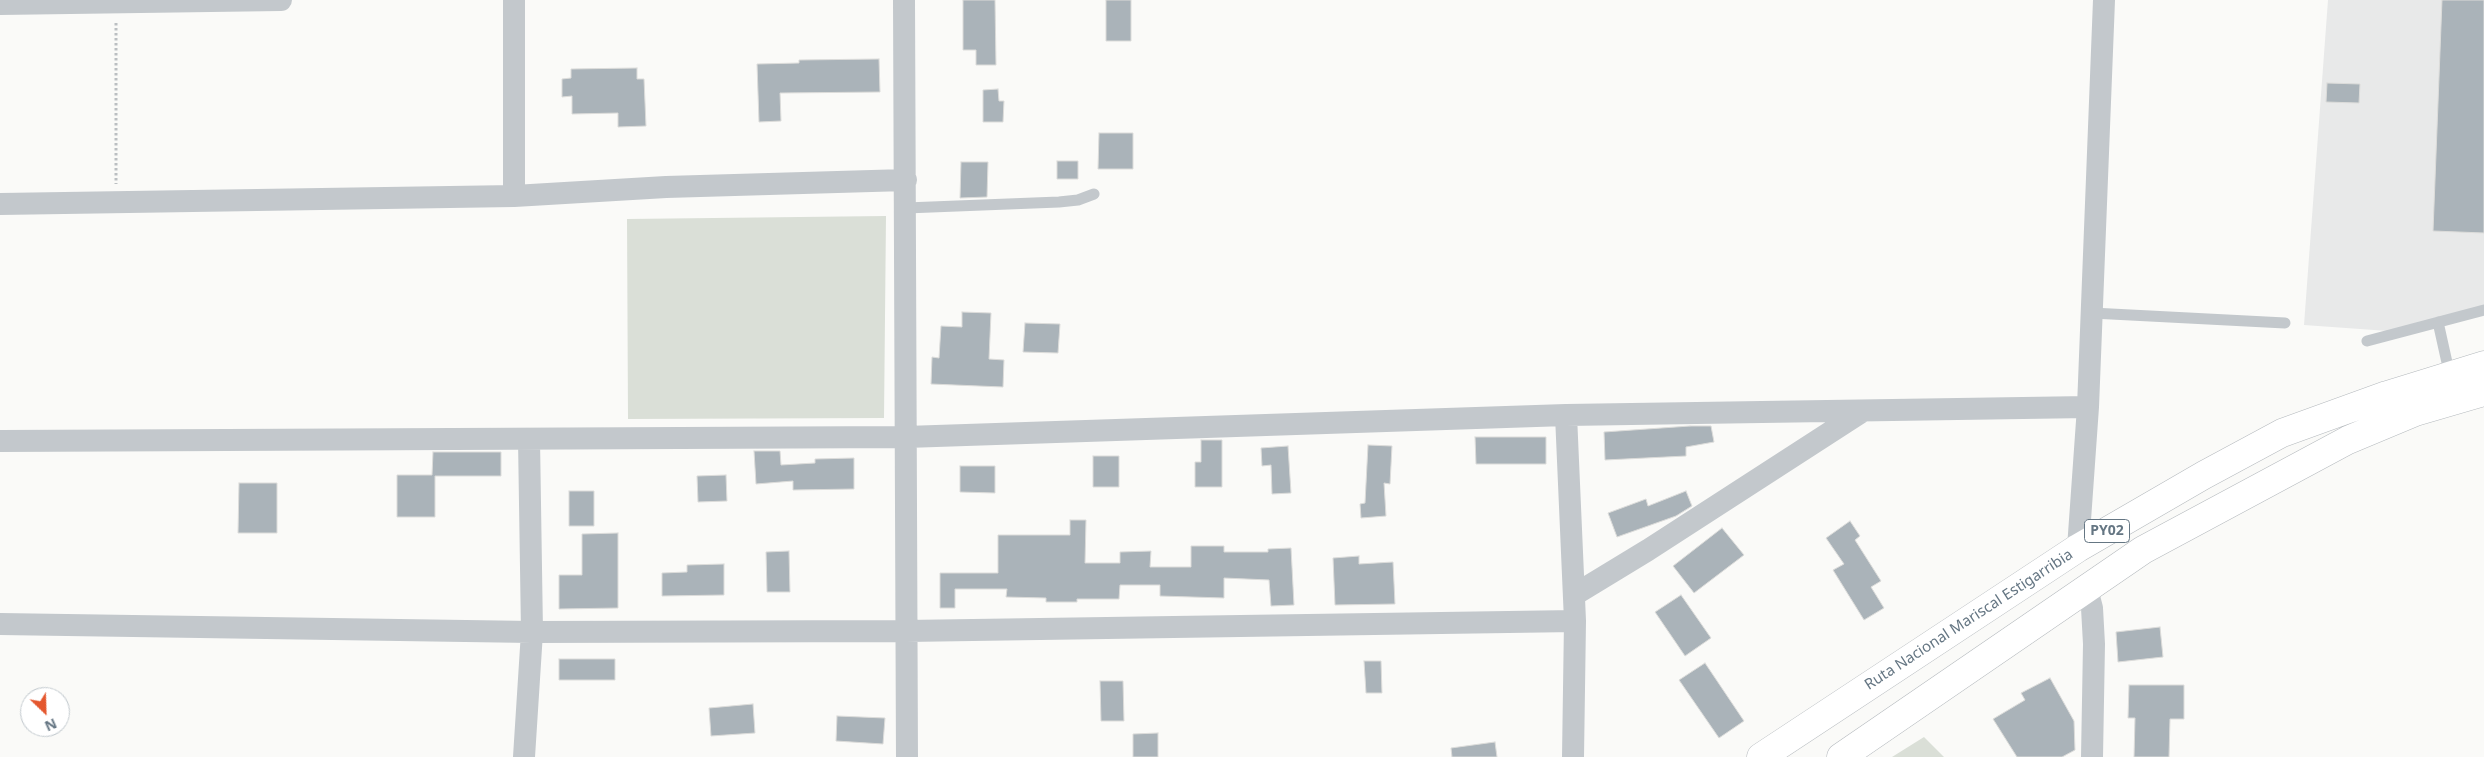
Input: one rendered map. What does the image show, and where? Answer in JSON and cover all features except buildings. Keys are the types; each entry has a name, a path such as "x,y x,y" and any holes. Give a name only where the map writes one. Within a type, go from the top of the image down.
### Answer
{"highway":[{"name":"Ruta Nacional Mariscal Estigarribia","path":"1761,757 2078,548 2204,475 2282,433 2387,395 2484,366"},
{"name":"PY02","path":"1841,757 2143,550 2348,440 2415,412 2484,392"}],"street":[{"path":"0,4 281,0"},
{"path":"514,0 514,196"},
{"path":"904,0 907,757"},
{"path":"2078,548 2088,407 2104,0"},
{"path":"0,204 514,196 666,188 906,180"},
{"path":"0,441 906,437 1566,416 2088,407"},
{"path":"1574,595 1648,550 1863,411"},
{"path":"1566,416 1575,621 1573,757"},
{"path":"524,757 532,632 529,439"},
{"path":"2087,589 2092,608 2094,644 2092,757"},
{"path":"0,624 532,632 906,631 1575,621"}],"lane":[{"path":"906,208 1058,202 1078,200 1094,194"},
{"path":"2367,341 2484,310"},
{"path":"2092,313 2285,323"},
{"path":"2438,322 2450,376"}],"path":[{"path":"116,202 122,2"}],"shaded area":[{"path":"2328,0 2484,0 2484,310 2388,331 2304,325"},
{"path":"886,216 884,418 628,419 627,219"},
{"path":"1924,737 1944,757 1892,757"}]}
